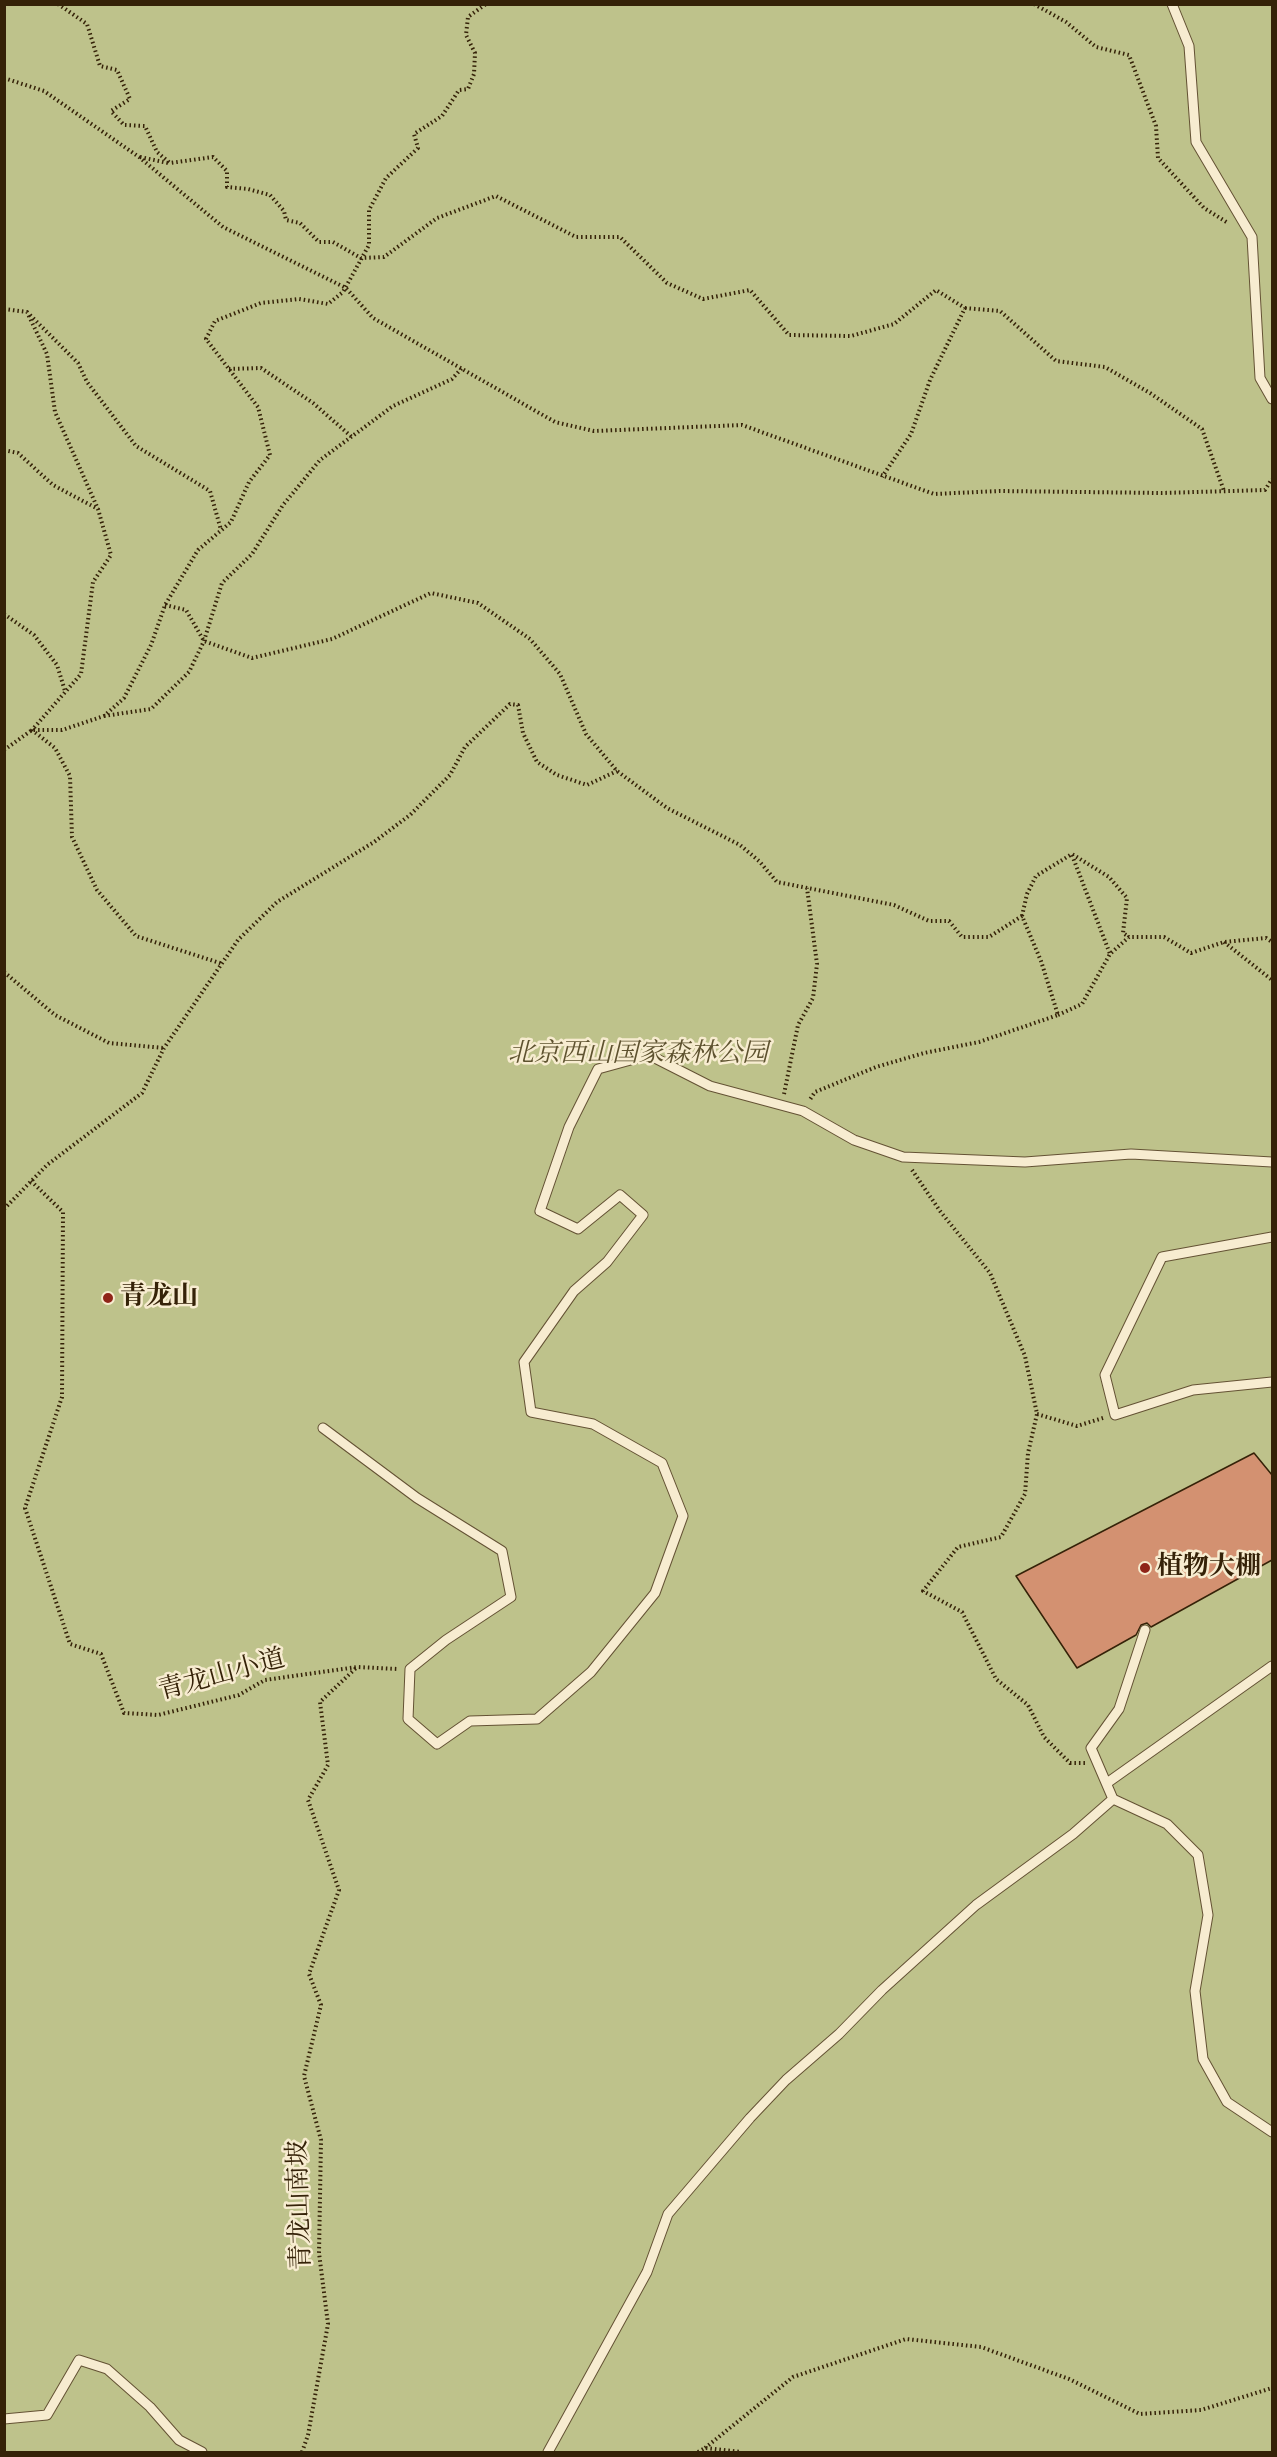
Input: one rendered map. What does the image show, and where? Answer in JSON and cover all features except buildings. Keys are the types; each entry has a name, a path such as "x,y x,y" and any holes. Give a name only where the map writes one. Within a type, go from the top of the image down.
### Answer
{"lane":[{"path":"1172,4 1189,46 1196,142 1252,237 1260,378 1272,399"},
{"path":"323,1428 417,1498 502,1551 511,1597 446,1640 410,1669 408,1719 437,1744 470,1721 537,1719 591,1672 656,1593 683,1516 662,1463 593,1424 531,1412 524,1362 573,1291 607,1262 643,1215 620,1194 578,1228 540,1211 569,1127 598,1069 649,1055 710,1086 803,1111 854,1140 903,1157 1025,1162 1131,1155 1272,1162"},
{"path":"1272,1237 1162,1257 1105,1375 1115,1414 1193,1390 1272,1382"},
{"path":"1145,1630 1119,1709 1091,1748 1113,1799 1167,1824 1198,1856 1208,1915 1195,1991 1203,2059 1227,2102 1272,2132"},
{"path":"1107,1783 1272,1666"},
{"path":"548,2452 647,2272 668,2214 743,2127 786,2080 839,2034 882,1990 976,1905 1072,1834 1113,1799"},
{"path":"4,2420 47,2415 79,2360 107,2369 150,2407 179,2440 202,2452"}],"path":[{"path":"58,4 87,24 100,66 117,70 130,99 111,111 124,125 145,126 157,152 170,164"},
{"path":"104,716 124,698 151,645 165,605 198,550 231,522 249,482 270,455 258,407 206,339 215,321 261,303 299,299 328,304 346,288 369,245 369,210 386,178 418,148 414,134 442,116 459,90 468,88 474,74 474,53 466,34 468,17 486,4"},
{"path":"1034,4 1066,22 1096,47 1129,55 1156,126 1158,158 1204,208 1252,237"},
{"path":"4,78 44,91 139,157 223,227 346,288 373,318 555,422 594,431 742,425 934,494 999,491 1265,490 1272,479"},
{"path":"139,157 170,164 213,157 227,171 226,187 270,195 284,211 286,220 300,223 319,242 333,242 362,258 384,257 438,218 496,196 576,237 620,237 667,283 703,299 750,290 789,335 851,336 894,324 936,290 965,308 1000,311 1056,361 1104,367 1150,393 1202,429 1224,491"},
{"path":"882,477 911,434 930,380 965,308"},
{"path":"4,309 27,312 78,363 87,382 136,446 210,491 221,530"},
{"path":"4,750 32,730 81,674 93,582 111,555 98,509 55,412 47,354 27,312"},
{"path":"229,369 261,368 313,403 353,438"},
{"path":"32,730 62,730 104,716 151,709 189,672 204,641 222,583 252,554 283,505 320,460 353,438 393,406 452,380 462,368"},
{"path":"4,450 18,453 53,485 98,509"},
{"path":"165,605 186,610 204,641 252,658 332,639 431,593 478,603 530,639 560,674 586,734 617,771 667,808 740,845 759,861 777,882 894,905 929,921 949,921 962,937 989,937 1022,916"},
{"path":"4,614 34,635 57,665 65,692"},
{"path":"4,1209 47,1165 142,1093 164,1047 238,940 277,902 374,842 410,815 450,775 465,747 510,704 518,705 523,733 537,762 557,775 587,785 617,771"},
{"path":"32,730 55,748 70,776 72,837 97,890 136,936 223,964"},
{"path":"1058,1015 1041,962 1022,916 1027,894 1036,876 1072,854"},
{"path":"1072,854 1109,877 1127,898 1124,933 1129,937 1164,937 1191,953 1224,942 1266,939 1272,942"},
{"path":"1072,854 1110,954"},
{"path":"781,1106 798,1026 813,998 817,964 807,888"},
{"path":"803,1111 815,1092 876,1067 924,1053 979,1042 1058,1015 1082,1004 1110,954 1129,937"},
{"path":"1224,942 1272,980"},
{"path":"4,972 55,1015 108,1043 164,1047"},
{"path":"903,1157 940,1211 990,1273 1024,1356 1037,1414 1028,1453 1025,1494 1001,1537 958,1547 923,1591 962,1612 996,1679 1028,1705 1044,1737 1070,1763 1097,1763"},
{"name":"青龙山小道","path":"31,1181 63,1212 62,1397 25,1508 69,1644 101,1654 124,1713 158,1715 239,1695 265,1680 357,1667 410,1669"},
{"path":"1037,1414 1077,1426 1115,1414"},
{"name":"青龙山南坡","path":"302,2452 308,2435 328,2324 319,2253 321,2140 304,2076 321,2005 309,1974 339,1890 308,1800 328,1766 320,1702 357,1667"},
{"path":"698,2452 793,2377 906,2339 981,2347 1068,2379 1140,2414 1201,2410 1272,2388"},
{"path":"705,2448 741,2452"}],"green space":[{"name":"北京西山国家森林公园","path":"5,5 1272,5 1272,2452 5,2452"}],"place":[{"name":"青龙山","path":"108,1298"},
{"name":"植物大棚","path":"1145,1568"}]}
